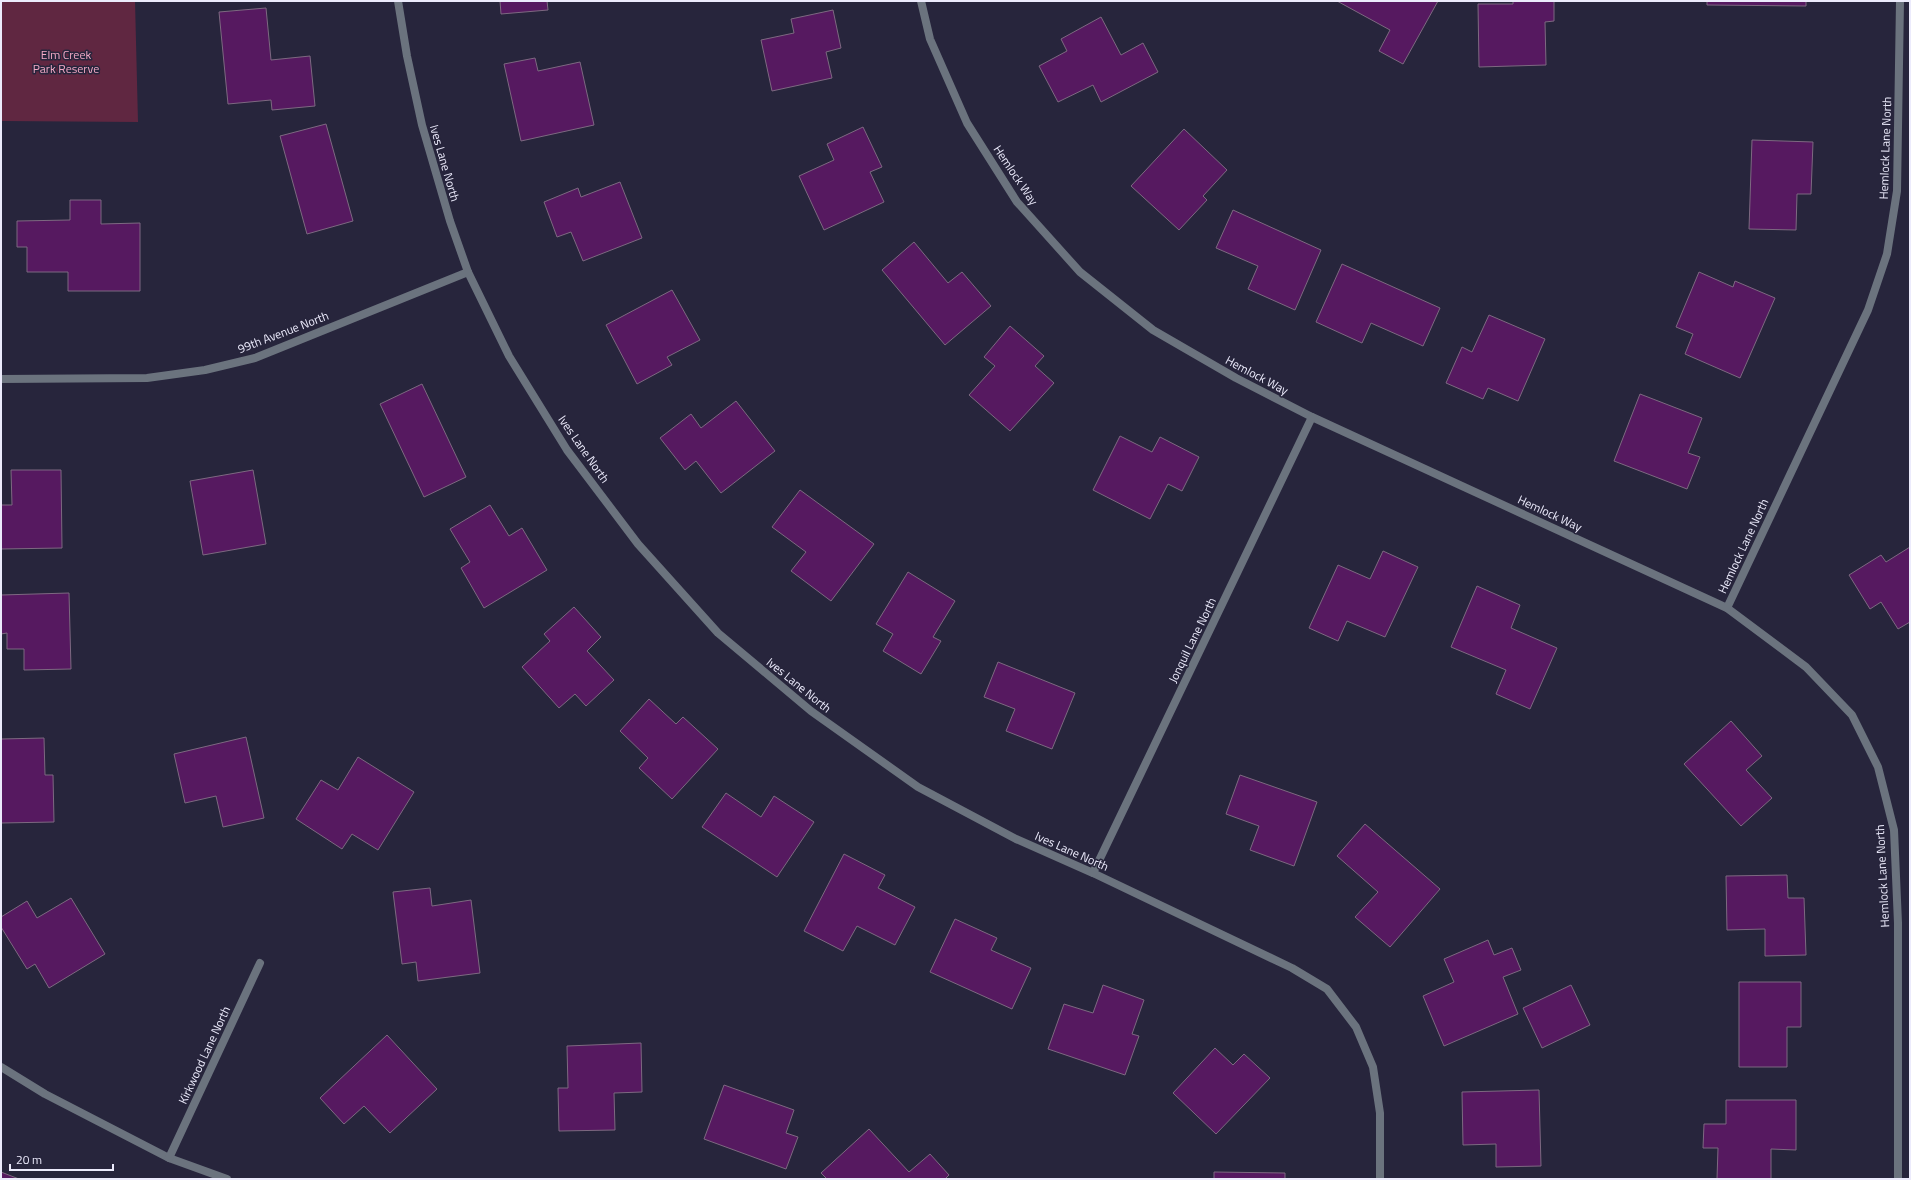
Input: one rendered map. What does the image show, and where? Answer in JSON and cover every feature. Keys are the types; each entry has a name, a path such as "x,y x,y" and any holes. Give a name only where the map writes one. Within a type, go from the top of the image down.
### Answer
{"street":[{"name":"Ives Lane North","path":"398,1 407,56 422,125 450,221 468,272 509,356 567,450 638,544 718,633 811,712 918,787 1016,839 1093,873 1292,968 1327,989 1356,1027 1372,1067 1380,1113 1380,1179"},
{"name":"Hemlock Way","path":"921,1 930,39 967,123 1017,202 1080,272 1153,330 1236,378 1312,417 1727,608"},
{"name":"Hemlock Lane North","path":"1898,1179 1898,923 1894,830 1878,767 1852,715 1806,667 1727,608 1868,310 1887,254 1897,191 1900,1"},
{"name":"99th Avenue North","path":"1,379 147,378 205,370 255,358 468,272"},
{"name":"Jonquil Lane North","path":"1093,873 1312,417"},
{"name":"Kirkwood Lane North","path":"169,1158 260,963"},
{"path":"1,1067 44,1094 169,1158 227,1179"}],"green space":[{"name":"Elm Creek Park Reserve","path":"1,1 135,1 138,122 1,121"}],"building":[{"path":"500,1 547,1 548,10 501,14"},
{"path":"1337,1 1438,1 1403,64 1379,51 1390,30"},
{"path":"1513,1 1554,1 1554,21 1545,22 1546,65 1479,67 1478,4 1513,4"},
{"path":"1707,1 1806,1 1806,6 1707,5"},
{"path":"266,8 271,60 310,56 315,106 272,110 271,100 228,104 219,12"},
{"path":"833,10 841,48 826,52 832,78 772,91 761,40 794,33 791,19"},
{"path":"1101,17 1121,55 1143,43 1158,72 1101,102 1093,85 1058,102 1039,66 1067,51 1061,39"},
{"path":"535,58 538,71 580,62 594,125 521,141 504,64"},
{"path":"326,124 353,221 307,234 280,136"},
{"path":"863,127 882,167 870,172 884,202 824,230 799,176 834,160 827,144"},
{"path":"1184,129 1227,170 1203,196 1207,200 1179,230 1131,186"},
{"path":"1752,140 1813,142 1811,194 1797,194 1796,230 1749,229"},
{"path":"620,182 642,238 583,261 571,232 557,237 544,202 578,188 581,197"},
{"path":"70,200 101,200 101,224 140,223 140,291 68,291 68,272 27,272 27,247 17,247 17,221 70,220"},
{"path":"1233,210 1321,250 1295,310 1248,289 1258,266 1216,248"},
{"path":"914,242 948,283 962,272 991,306 945,345 882,270"},
{"path":"1342,264 1440,308 1423,346 1371,323 1362,343 1316,322"},
{"path":"1699,272 1733,287 1735,281 1775,298 1740,378 1685,354 1693,334 1676,327"},
{"path":"672,290 700,340 667,357 672,365 637,384 606,325"},
{"path":"1489,315 1545,339 1518,401 1488,388 1483,399 1446,383 1462,347 1472,352"},
{"path":"1010,326 1044,356 1035,366 1054,383 1010,431 969,395 995,366 984,357"},
{"path":"422,384 466,477 424,497 380,404"},
{"path":"1640,394 1702,418 1688,453 1700,457 1687,489 1614,461"},
{"path":"736,401 775,451 721,493 696,461 685,470 660,438 691,414 701,428"},
{"path":"1120,436 1152,452 1160,437 1199,457 1182,491 1168,484 1150,519 1093,490"},
{"path":"11,470 61,470 62,548 1,549 1,505 12,505"},
{"path":"253,470 266,544 203,555 190,481"},
{"path":"800,490 874,544 831,601 791,571 806,552 772,527"},
{"path":"490,505 509,536 522,528 547,570 484,608 461,568 470,562 450,529"},
{"path":"1910,547 1910,622 1898,629 1881,602 1870,609 1849,575 1881,555 1886,562"},
{"path":"1383,551 1418,567 1385,637 1347,621 1338,641 1309,628 1338,565 1370,579"},
{"path":"908,572 955,601 933,637 941,641 921,674 883,651 893,634 876,624"},
{"path":"1477,586 1520,605 1511,628 1557,648 1530,709 1496,694 1506,670 1451,647"},
{"path":"69,593 71,669 24,670 24,649 7,649 7,633 1,634 1,595"},
{"path":"574,607 601,637 587,651 614,680 586,706 575,694 559,708 522,667 550,641 544,634"},
{"path":"998,662 1075,693 1052,749 1006,731 1015,709 984,697"},
{"path":"649,699 676,724 683,717 718,749 672,799 639,768 648,758 620,731"},
{"path":"1731,721 1762,756 1746,770 1772,798 1741,826 1684,764"},
{"path":"246,737 264,818 223,827 216,796 185,803 174,754"},
{"path":"44,738 45,775 53,775 54,822 1,823 1,739"},
{"path":"358,757 414,792 378,850 352,834 342,849 296,819 321,780 338,790"},
{"path":"1240,775 1317,802 1294,866 1250,850 1259,826 1226,814"},
{"path":"726,793 761,817 774,796 814,822 777,877 702,827"},
{"path":"1365,824 1440,889 1390,947 1355,917 1378,892 1337,856"},
{"path":"844,854 885,875 878,888 915,907 895,945 857,926 843,951 804,931"},
{"path":"1787,875 1788,898 1804,898 1806,955 1765,956 1765,929 1727,930 1726,876"},
{"path":"430,888 432,906 471,900 480,973 418,981 416,962 402,964 393,892"},
{"path":"71,898 105,954 49,988 35,964 27,969 1,927 1,917 27,901 37,918"},
{"path":"955,919 997,938 991,950 1031,968 1012,1009 930,972"},
{"path":"1488,940 1494,955 1512,948 1521,970 1503,977 1518,1014 1444,1046 1423,996 1454,982 1444,959"},
{"path":"1739,982 1801,982 1801,1027 1787,1027 1787,1067 1739,1067"},
{"path":"1103,985 1144,1000 1132,1034 1139,1036 1125,1075 1048,1049 1064,1004 1093,1013"},
{"path":"1571,985 1590,1025 1542,1048 1523,1008"},
{"path":"387,1035 437,1089 390,1133 364,1106 344,1124 320,1098"},
{"path":"641,1043 642,1092 614,1093 615,1130 559,1131 558,1088 568,1088 567,1046"},
{"path":"1215,1048 1233,1065 1244,1054 1270,1078 1216,1134 1173,1093"},
{"path":"724,1085 794,1110 786,1133 798,1137 786,1169 704,1139"},
{"path":"1539,1090 1541,1166 1496,1167 1496,1144 1463,1145 1462,1092"},
{"path":"1726,1100 1796,1100 1796,1150 1771,1149 1771,1179 1717,1179 1718,1148 1703,1148 1704,1124 1726,1124"},
{"path":"869,1129 909,1172 930,1154 949,1175 945,1179 827,1179 821,1173"},
{"path":"1,1172 19,1179 1,1179"},
{"path":"1214,1172 1285,1173 1285,1179 1214,1179"}]}
